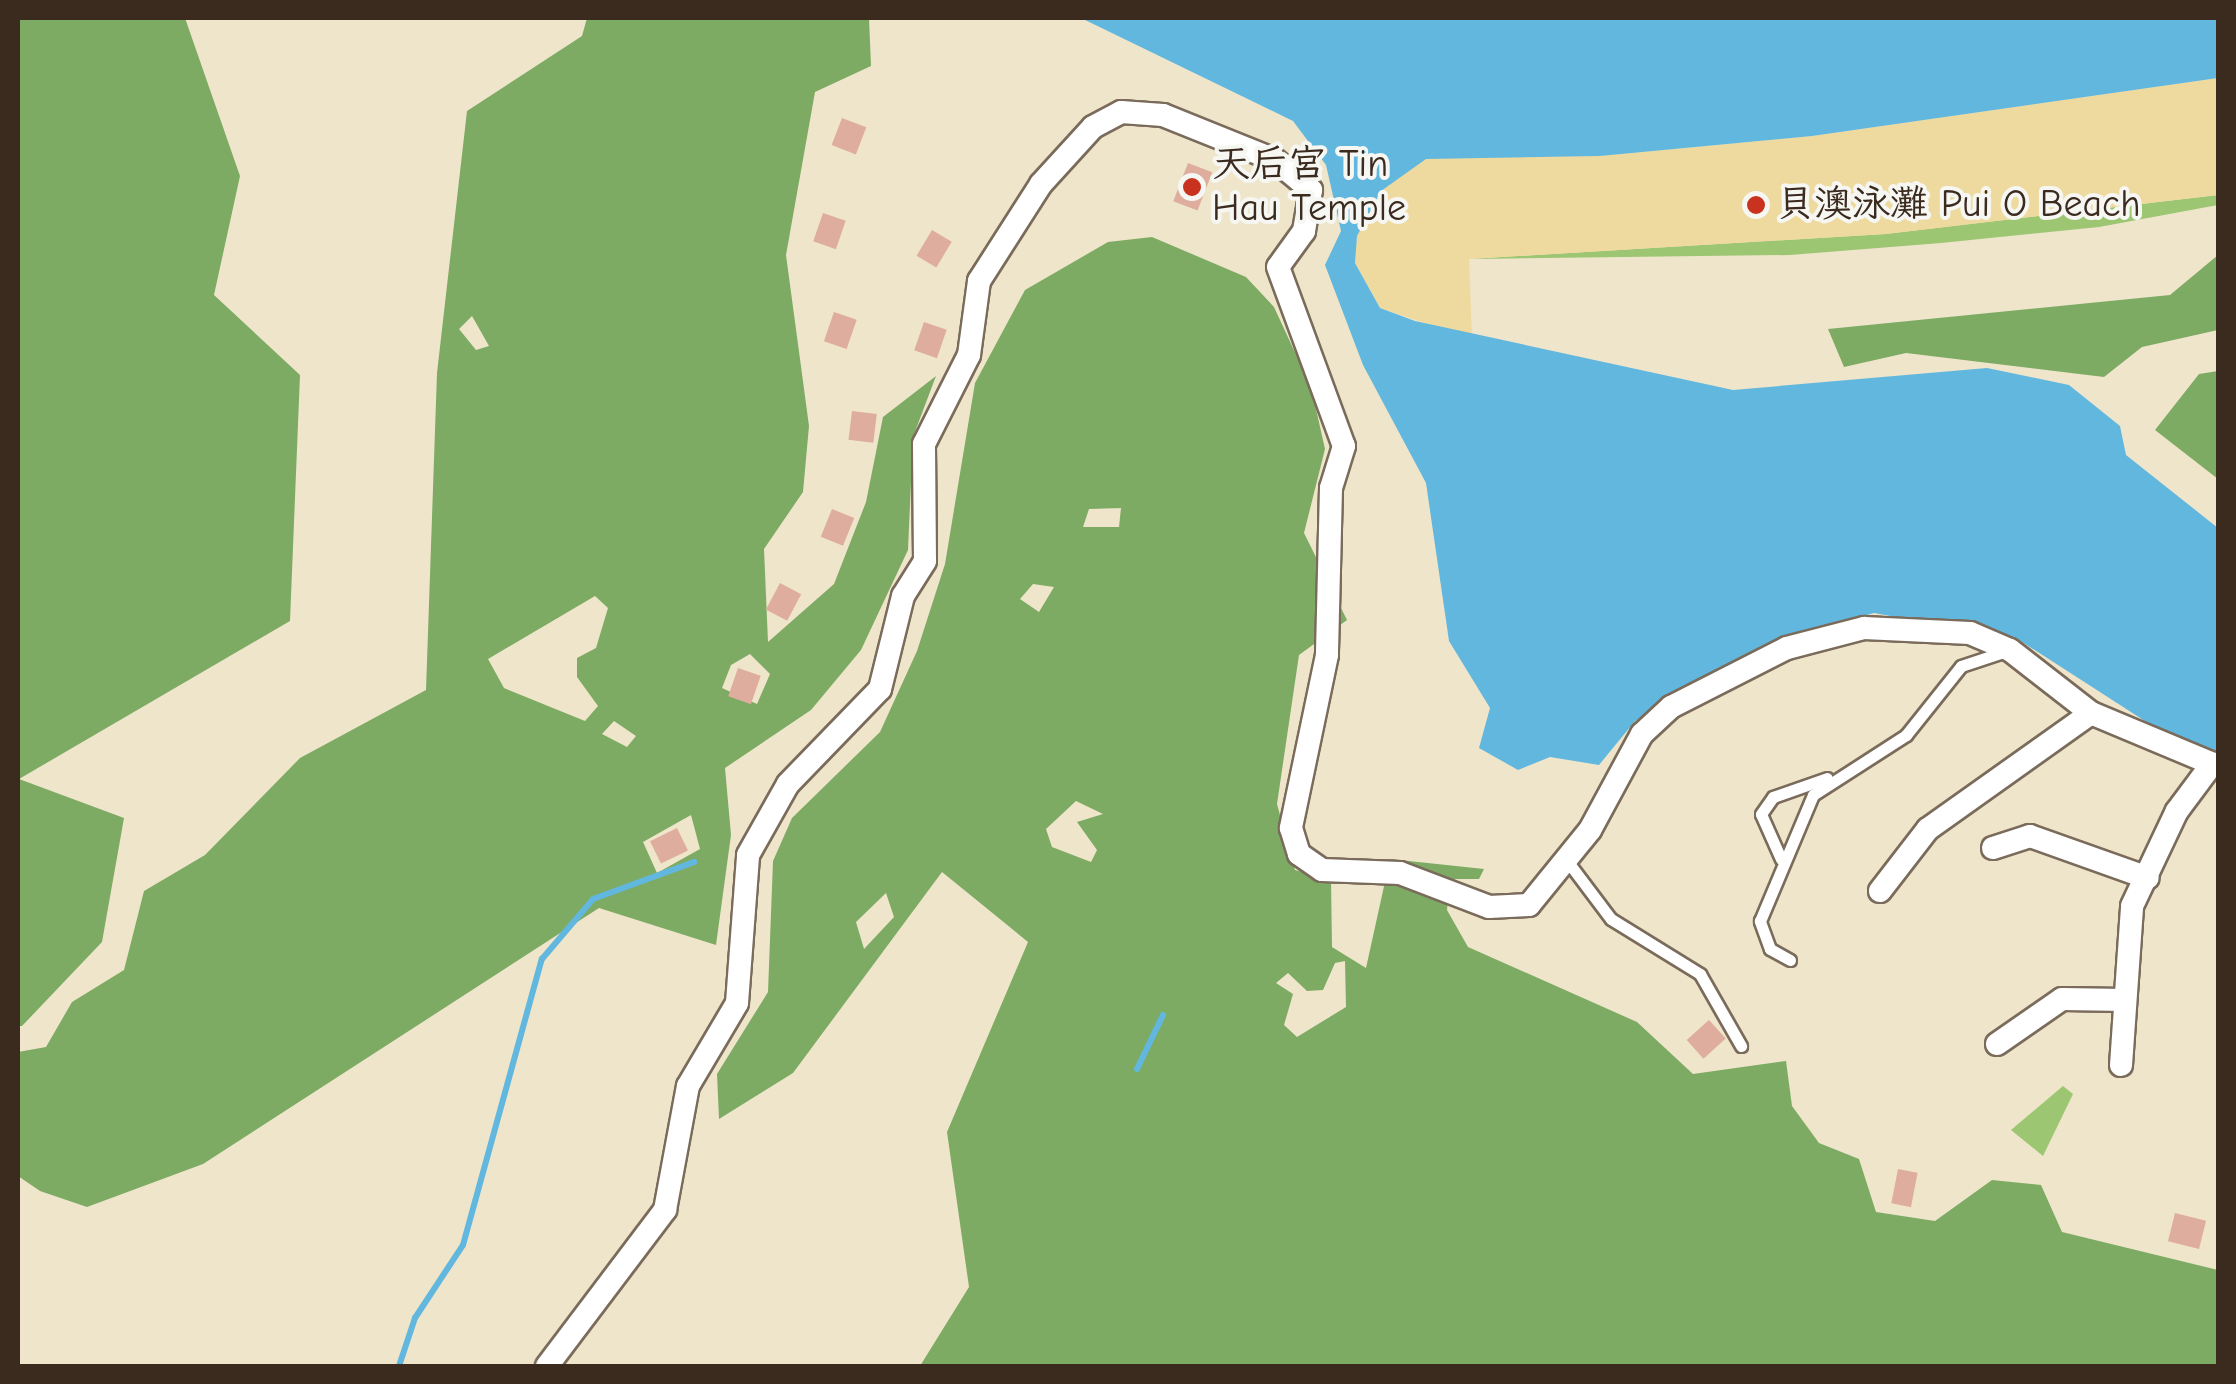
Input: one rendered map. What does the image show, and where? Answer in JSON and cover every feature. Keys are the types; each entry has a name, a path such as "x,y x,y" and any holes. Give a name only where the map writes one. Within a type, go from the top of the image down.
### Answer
{"street":[{"path":"548,1366 664,1210 688,1086 737,1004 754,844 804,764 880,689 903,596 925,561 924,444 970,355 979,282 1050,173 1121,112 1163,116 1275,160 1312,190 1304,232 1278,268 1344,446 1331,488 1327,655 1290,828 1298,854 1322,870 1400,873 1514,911 1568,862 1642,734 1714,682 1787,648 1864,628 1944,629 2010,650 2091,712 2215,765 2178,810 2128,924 2121,1064"},
{"path":"1880,891 1928,828 2091,712"},
{"path":"1994,848 2030,836 2148,878"},
{"path":"1997,1044 2062,1000 2125,1000"}],"lane":[{"path":"1782,858 1760,814 1773,797 1831,777 1906,734 1961,666 2010,650"},
{"path":"1790,960 1770,949 1760,921 1782,858 1831,777"},
{"path":"1568,862 1611,919 1700,974 1742,1046"}],"green space":[{"path":"18,18 185,18 240,176 214,295 300,375 290,621 19,779 124,818 102,942 22,1026 18,1026"},
{"path":"587,18 869,18 871,66 815,92 786,255 809,426 803,492 764,549 768,642 834,584 866,502 883,417 936,376 913,437 908,550 861,650 811,710 725,768 731,835 716,945 599,908 203,1164 87,1207 40,1191 18,1176 18,1052 46,1047 72,1002 124,970 144,891 205,855 300,758 426,690 437,373 467,111 582,36","holes":["472,316 489,346 476,350 459,329","595,596 608,608 596,648 577,658 577,677 598,706 585,721 504,688 488,659","750,654 770,674 757,704 722,688 731,665","614,721 636,736 627,747 602,734","691,815 700,849 657,873 643,842"]},
{"path":"2218,195 2218,205 2099,227 1941,243 1790,255 1469,259 1885,234"},
{"path":"1152,237 1246,277 1274,307 1311,387 1325,449 1304,533 1347,620 1299,655 1277,804 1295,870 1331,879 1332,947 1366,968 1390,859 1484,869 1479,879 1450,879 1447,910 1468,947 1637,1022 1693,1074 1786,1061 1792,1106 1819,1143 1859,1159 1876,1212 1935,1221 1992,1180 2041,1185 2062,1232 2218,1270 2218,1366 920,1366 969,1287 947,1132 1028,942 942,872 793,1073 719,1119 717,1074 768,992 773,861 792,818 880,732 917,651 945,564 975,383 1025,290 1108,242","holes":["1121,508 1119,527 1083,527 1089,509","1033,584 1054,587 1039,612 1020,599","1076,801 1103,814 1077,822 1097,850 1091,862 1052,847 1046,829","886,893 894,917 864,949 856,922","1345,961 1346,1007 1297,1037 1284,1025 1293,994 1276,983 1288,973 1307,991 1323,990 1335,963"]},
{"path":"2218,255 2218,330 2142,347 2104,377 1906,353 1844,367 1828,329 2170,295"},
{"path":"2218,371 2218,479 2155,430 2199,374"},
{"path":"2063,1086 2073,1094 2043,1156 2011,1130"}],"sand":[{"name":"貝澳泳灘 Pui O Beach","path":"2218,78 2218,195 1886,234 1469,259 1472,339 1380,308 1355,263 1357,236 1381,191 1426,158 1600,156 1812,136"}],"water":[{"path":"1081,18 2218,18 2218,78 1812,136 1600,156 1426,159 1381,191 1357,236 1355,263 1380,308 1415,321 1733,390 1987,368 2069,385 2120,426 2126,455 2218,528 2218,754 2148,723 2019,640 1874,613 1785,639 1699,685 1635,721 1599,765 1550,757 1518,770 1479,748 1490,708 1449,641 1426,483 1363,365 1325,265 1341,231 1326,165 1293,121"}],"building":[{"path":"842,118 866,127 856,154 832,145"},
{"name":"天后宮 Tin Hau Temple","path":"1188,163 1212,172 1198,211 1173,201"},
{"path":"823,213 846,221 836,249 813,241"},
{"path":"932,230 952,242 936,268 917,256"},
{"path":"834,312 857,320 847,349 824,341"},
{"path":"924,322 947,330 937,358 914,350"},
{"path":"852,411 877,414 873,443 848,440"},
{"path":"832,509 854,518 843,546 821,537"},
{"path":"780,583 801,594 787,621 766,609"},
{"path":"738,668 761,676 751,704 728,696"},
{"path":"677,828 688,850 661,864 650,841"},
{"path":"1709,1020 1726,1039 1703,1059 1687,1040"},
{"path":"1898,1169 1918,1173 1911,1207 1891,1203"},
{"path":"2175,1213 2206,1221 2199,1249 2168,1241"}],"waterway":[{"path":"399,1366 415,1318 463,1245 542,959 593,899 694,862"},
{"path":"1137,1069 1163,1015"}],"place":[{"name":"天后宮 Tin Hau Temple","path":"1192,187"},
{"name":"貝澳泳灘 Pui O Beach","path":"1756,205"}]}
